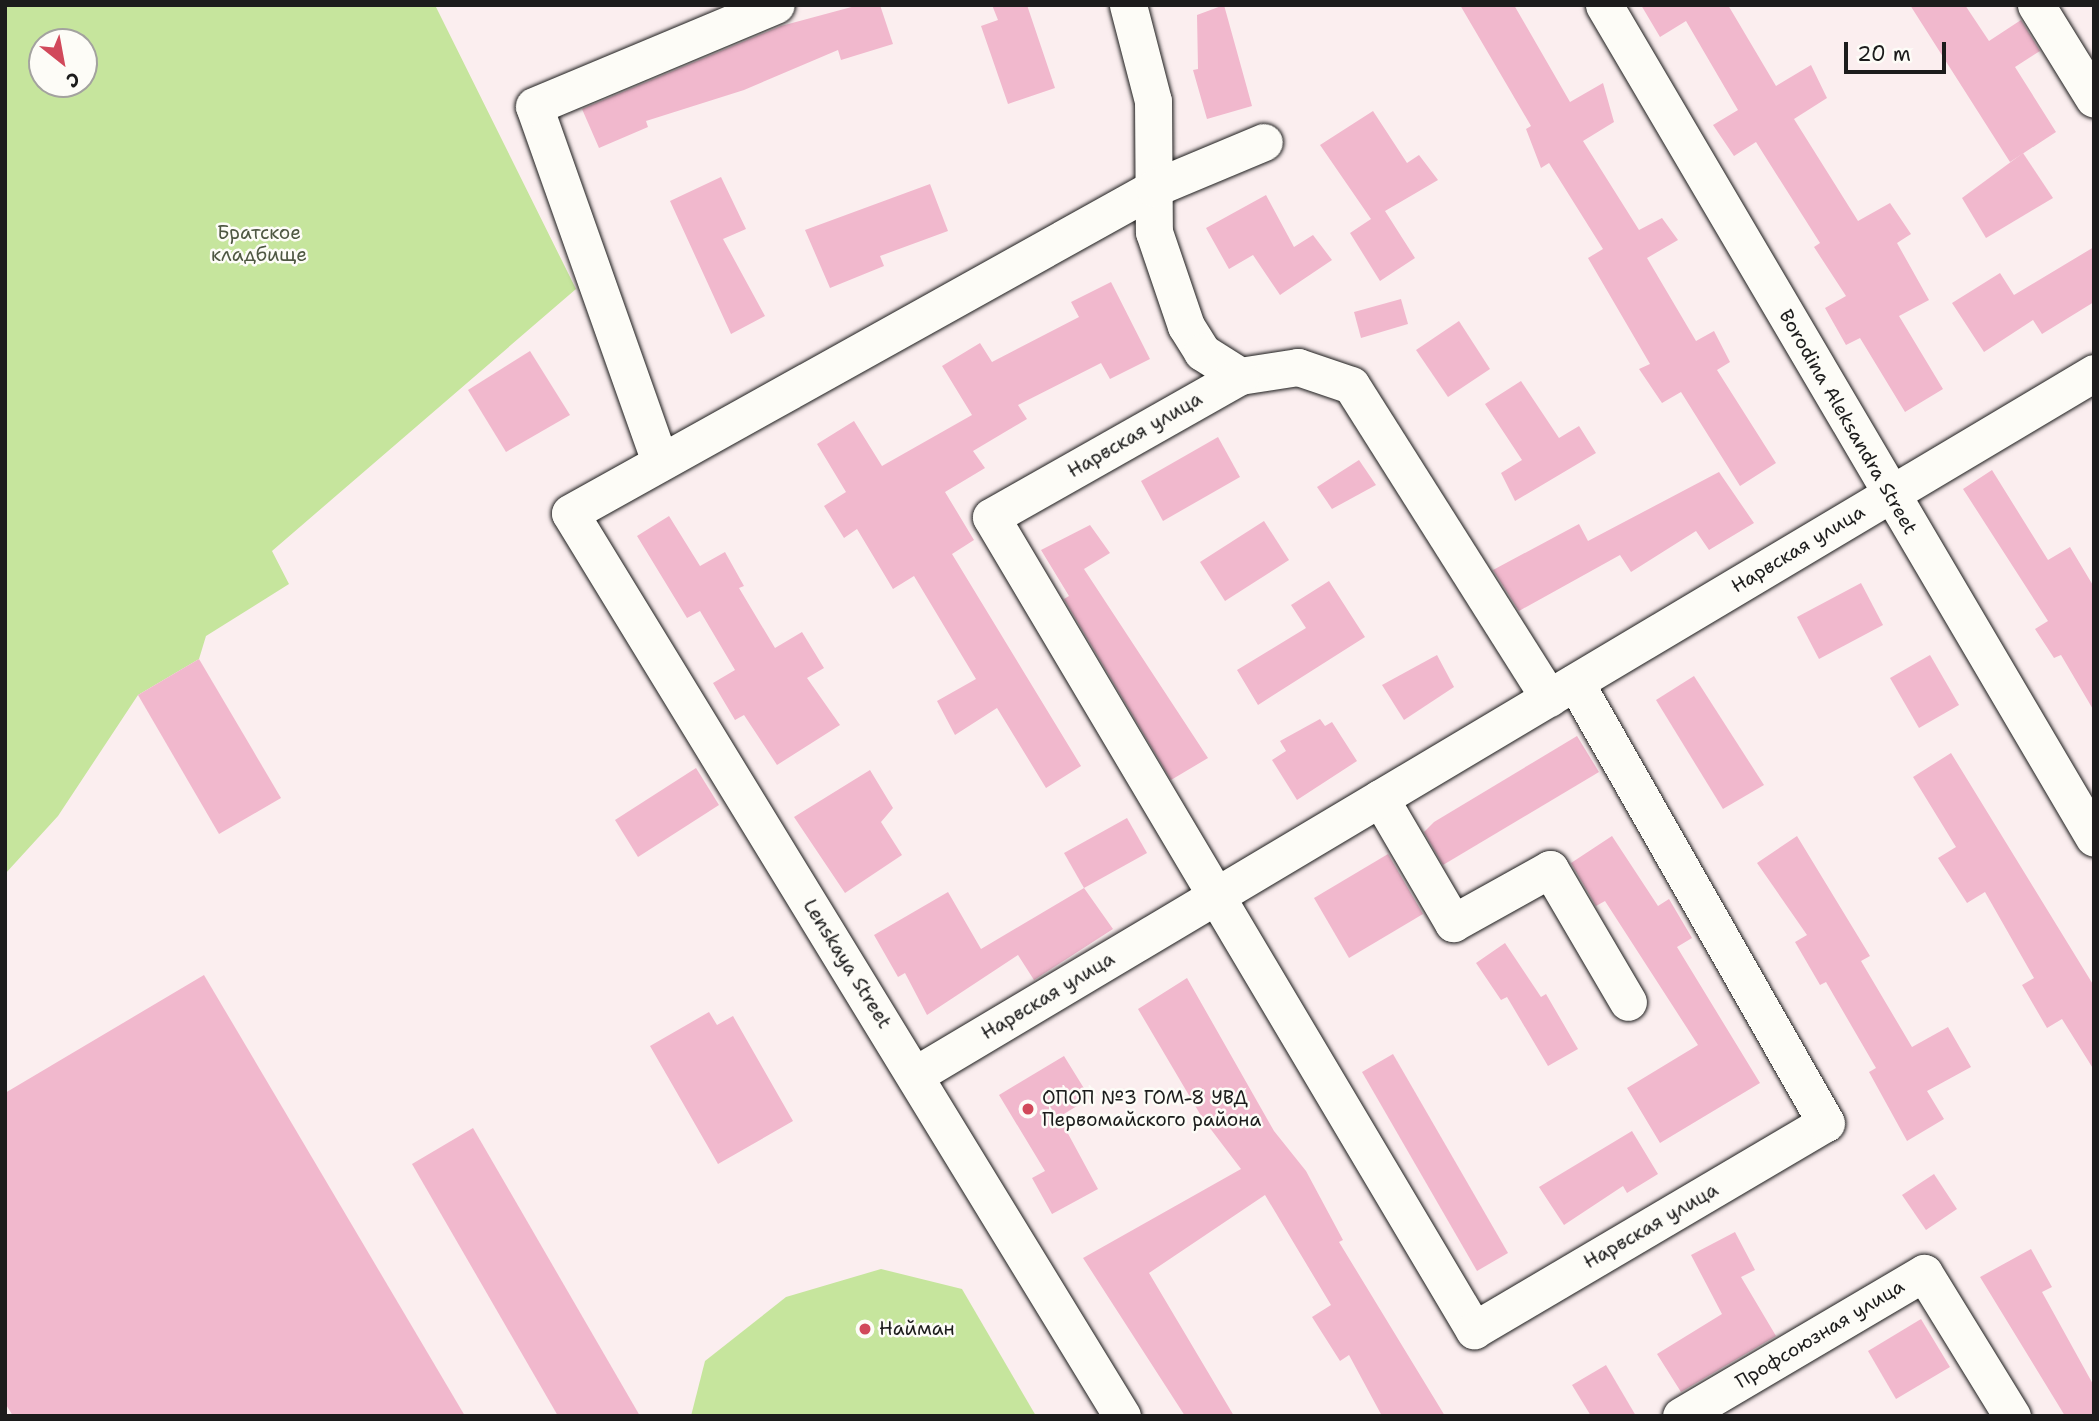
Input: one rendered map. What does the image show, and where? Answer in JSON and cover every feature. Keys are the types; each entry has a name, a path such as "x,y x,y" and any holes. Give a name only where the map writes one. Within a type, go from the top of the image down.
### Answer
{"street":[{"path":"776,5 534,106 659,459 1154,187 1264,142"},
{"path":"1128,5 1153,101 1154,232 1186,326 1202,352 1240,376"},
{"name":"Borodina Aleksandra Street","path":"1604,5 2094,838"},
{"path":"2036,5 2094,99"},
{"name":"Нарвская улица","path":"1298,368 1351,385 1562,690 1826,1123 1474,1330 991,517 1240,376 1298,368"},
{"name":"Нарвская улица","path":"915,1075 2094,373"},
{"name":"Lenskaya Street","path":"659,459 570,513 1122,1416"},
{"path":"1380,798 1453,923 1550,869 1628,1002"},
{"name":"Профсоюзная улица","path":"1681,1416 1923,1273 2012,1416"}],"green space":[{"name":"Братское кладбище","path":"5,5 435,5 576,289 272,551 289,584 206,636 199,659 138,695 58,816 5,874"},
{"name":"Найман","path":"881,1269 962,1289 1036,1416 691,1416 705,1361 786,1297"}],"building":[{"path":"859,5 880,5 893,44 841,60 838,50 744,90 646,121 648,127 599,148 582,109 781,26"},
{"path":"992,5 1027,5 1055,88 1008,104 981,26 998,20"},
{"path":"1224,5 1252,106 1207,119 1193,70 1198,69 1197,15"},
{"path":"1460,5 1514,5 1570,102 1603,83 1614,122 1583,141 1639,230 1662,218 1678,240 1647,258 1696,341 1714,331 1730,362 1717,370 1776,463 1740,486 1681,392 1662,403 1639,369 1650,364 1588,258 1603,249 1549,163 1541,168 1526,129 1531,126"},
{"path":"1641,5 1728,5 1776,86 1811,65 1827,98 1794,119 1858,221 1890,203 1911,234 1897,243 1929,300 1899,316 1943,389 1905,412 1860,338 1846,345 1825,308 1846,296 1814,247 1820,243 1756,142 1734,156 1713,125 1738,110 1686,21 1660,37"},
{"path":"1910,5 1965,5 1989,41 2021,20 2040,51 2015,67 2056,132 2010,162"},
{"path":"1373,111 1407,163 1419,155 1438,180 1385,211 1415,258 1380,281 1350,233 1371,219 1320,145"},
{"path":"2023,153 2053,198 1986,238 1962,198"},
{"path":"721,177 746,229 723,239 765,316 731,334 670,201"},
{"path":"930,184 948,231 880,256 884,266 830,288 805,230"},
{"path":"1266,195 1294,247 1313,235 1332,260 1280,295 1253,255 1229,269 1206,228"},
{"path":"2094,247 2094,302 2042,334 2033,320 1984,352 1952,303 2000,273 2014,295"},
{"path":"1111,282 1150,359 1110,379 1101,363 1018,405 1027,419 973,451 985,468 945,492 974,540 952,554 1081,766 1046,788 997,708 955,735 937,701 976,679 914,576 893,589 857,529 844,538 824,506 846,492 817,444 854,421 882,466 972,415 942,366 980,343 992,362 1079,317 1071,302"},
{"path":"1401,299 1408,324 1361,338 1354,312"},
{"path":"1459,321 1490,369 1448,397 1416,350"},
{"path":"530,351 570,415 506,452 468,390"},
{"path":"1521,381 1559,438 1579,426 1596,453 1515,501 1501,473 1522,460 1485,404"},
{"path":"1218,437 1240,477 1163,521 1141,481"},
{"path":"1359,460 1376,485 1332,509 1317,487"},
{"path":"1992,470 2048,560 2070,547 2094,587 2094,711 2061,655 2054,658 2035,629 2048,621 1963,489"},
{"path":"1719,472 1754,523 1709,550 1696,531 1631,572 1620,555 1519,611 1493,570 1579,524 1588,541"},
{"path":"669,516 700,566 725,552 744,586 739,588 775,648 802,632 824,668 807,678 840,725 777,765 744,715 735,720 713,683 735,670 700,611 687,618 637,536"},
{"path":"1264,521 1289,560 1225,601 1200,562"},
{"path":"1090,525 1110,553 1084,569 1208,758 1171,780 1064,599 1069,596 1041,550"},
{"path":"1329,581 1365,637 1258,705 1237,670 1306,628 1291,605"},
{"path":"1861,583 1883,625 1819,659 1797,617"},
{"path":"1437,655 1454,687 1404,720 1382,685"},
{"path":"1930,655 1959,705 1919,728 1890,678"},
{"path":"199,659 281,798 219,834 138,695"},
{"path":"1694,676 1764,785 1723,809 1656,700"},
{"path":"1320,719 1325,726 1332,722 1357,761 1297,800 1272,760 1286,751 1280,741"},
{"path":"1577,736 1599,772 1443,865 1424,832 1434,822"},
{"path":"1951,753 2094,986 2094,1070 2062,1019 2047,1028 2022,985 2034,978 1985,892 1967,903 1938,858 1956,847 1913,777"},
{"path":"696,768 719,805 638,857 615,820"},
{"path":"870,770 893,808 881,822 902,855 845,893 794,817"},
{"path":"1127,818 1147,853 1084,888 1064,853"},
{"path":"1612,836 1658,906 1669,899 1692,938 1677,947 1760,1083 1660,1143 1627,1088 1698,1045 1605,901 1596,906 1571,863"},
{"path":"1797,836 1870,956 1861,961 1912,1047 1948,1027 1971,1067 1927,1091 1944,1119 1907,1141 1869,1072 1876,1068 1826,982 1820,985 1795,942 1807,935 1757,863"},
{"path":"1388,854 1423,914 1349,958 1314,898"},
{"path":"1084,888 1113,929 1034,980 1018,955 927,1015 905,973 898,977 874,935 948,892 981,949"},
{"path":"1505,943 1541,997 1546,994 1578,1049 1548,1066 1507,997 1501,1000 1476,963"},
{"path":"204,975 465,1416 13,1416 5,1403 5,1093"},
{"path":"1187,978 1274,1131 1306,1171 1343,1240 1339,1242 1445,1416 1382,1416 1349,1355 1340,1361 1312,1317 1331,1305 1265,1195 1149,1273 1234,1416 1185,1416 1083,1258 1241,1169 1203,1119 1138,1009"},
{"path":"709,1012 717,1025 733,1016 793,1121 718,1164 650,1046"},
{"path":"1393,1054 1508,1253 1477,1271 1362,1072"},
{"path":"1064,1056 1090,1098 1059,1117 1098,1189 1052,1214 1032,1178 1045,1171 999,1095"},
{"path":"473,1128 640,1416 558,1416 412,1164"},
{"path":"1632,1131 1658,1174 1627,1193 1623,1186 1564,1225 1539,1187"},
{"path":"1934,1174 1957,1209 1926,1230 1902,1195"},
{"path":"1735,1232 1755,1270 1741,1277 1776,1336 1681,1392 1657,1354 1722,1314 1691,1255"},
{"path":"2031,1249 2052,1287 2042,1292 2094,1386 2094,1416 2065,1416 1980,1277"},
{"path":"1921,1319 1950,1367 1896,1399 1868,1351"},
{"path":"1606,1365 1636,1416 1591,1416 1572,1385"}],"place":[{"name":"ОПОП №3 ГОМ-8 УВД Первомайского района","path":"1028,1109"},
{"name":"Найман","path":"865,1329"}]}
